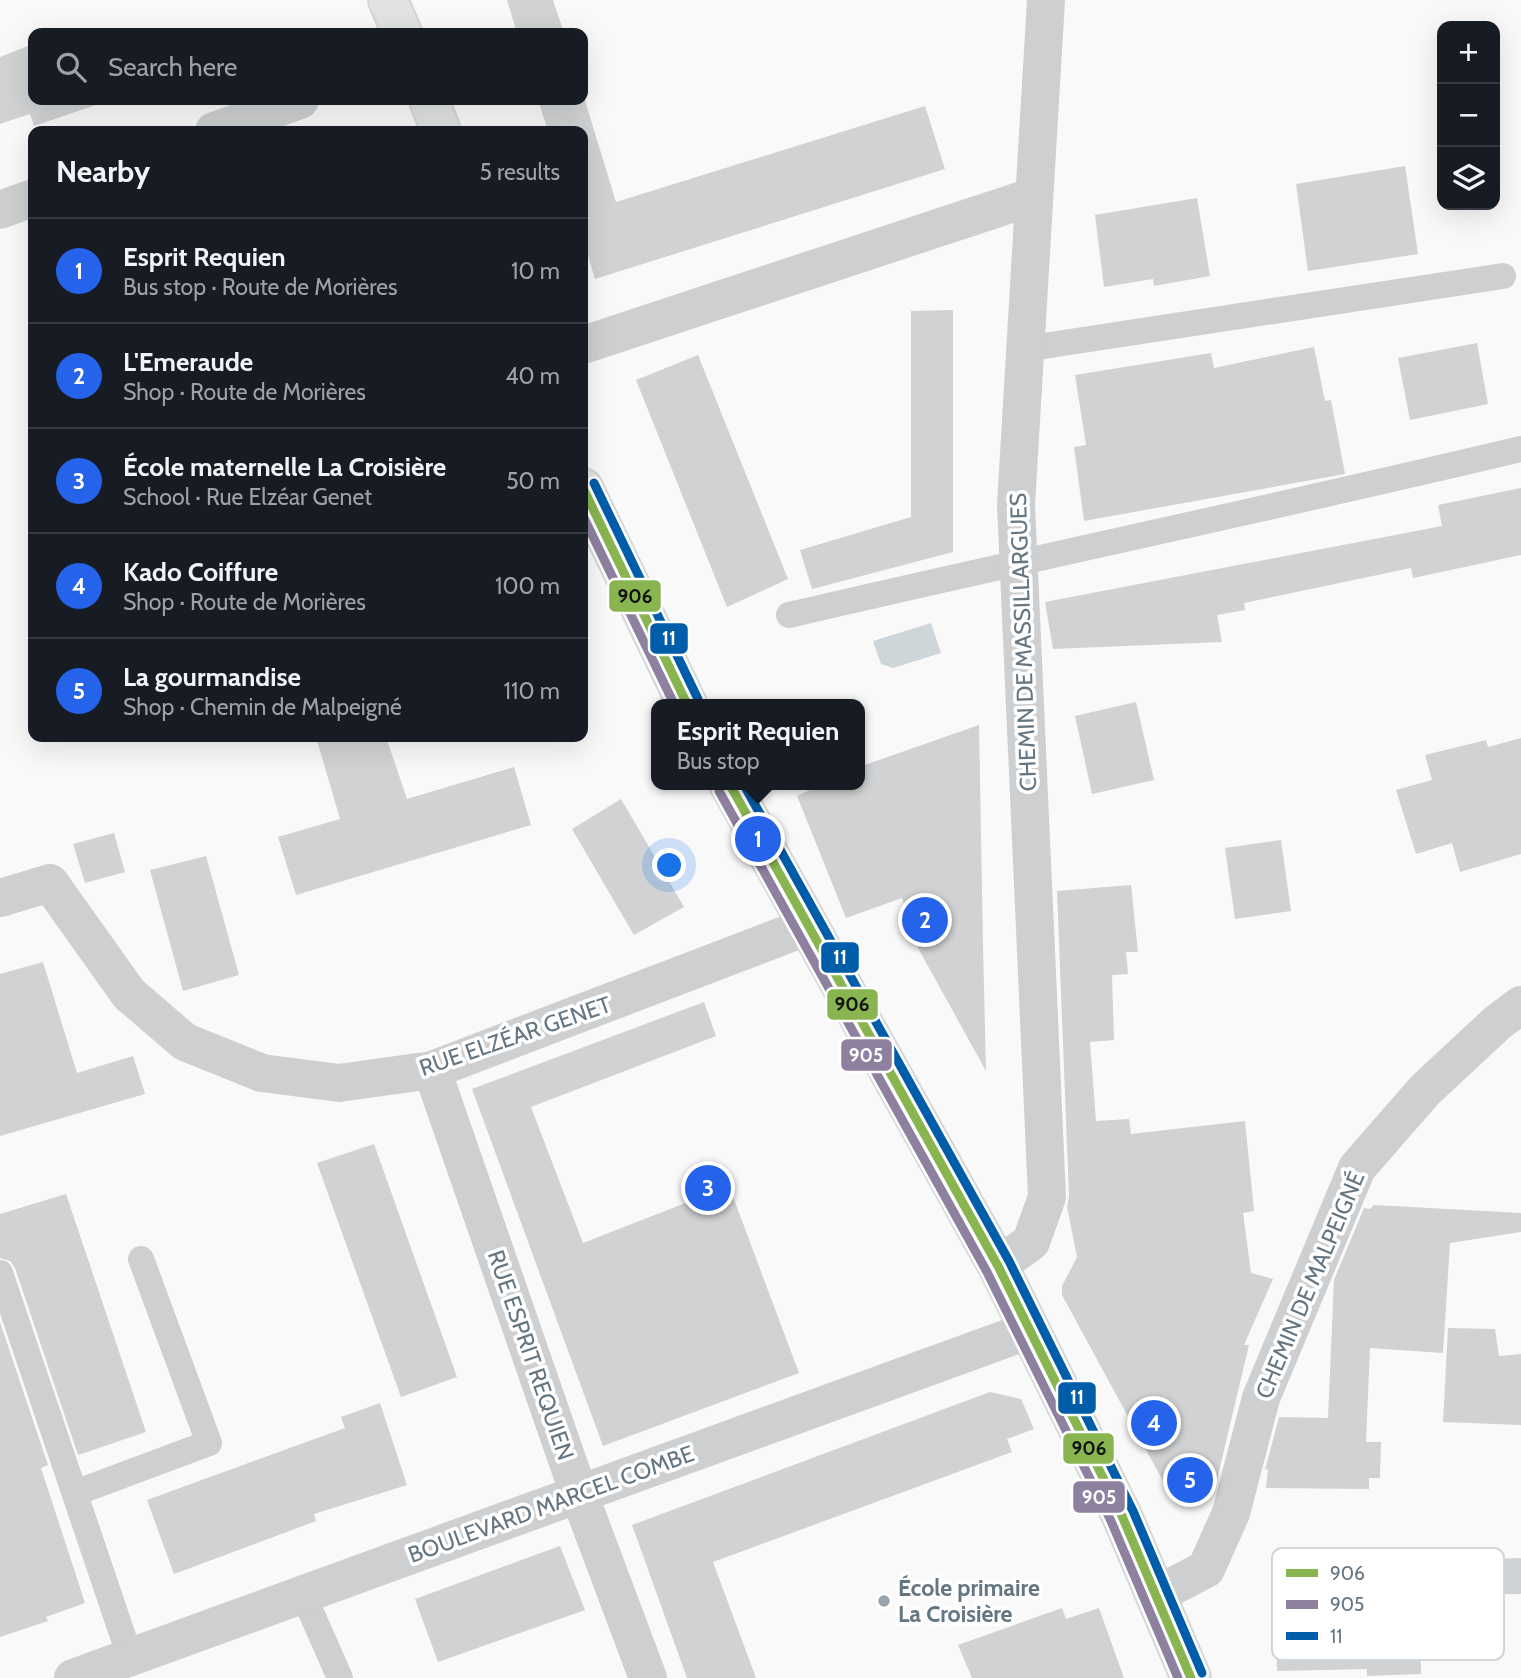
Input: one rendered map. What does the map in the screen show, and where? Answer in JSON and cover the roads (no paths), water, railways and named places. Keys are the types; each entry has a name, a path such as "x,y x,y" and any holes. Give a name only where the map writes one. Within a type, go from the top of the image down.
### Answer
{"main road":[{"path":"388,0 400,28"},
{"path":"431,105 440,126"},
{"path":"588,498 685,699"},
{"path":"733,790 806,927 998,1266 1158,1594 1191,1678"}],"street":[{"name":"CHEMIN DE MASSILLARGUES","path":"998,1266 1031,1242 1046,1197 1016,505 1032,197 1046,0"},
{"path":"228,126 286,105"},
{"path":"588,343 1032,197"},
{"path":"0,210 28,200"},
{"name":"RUE ELZÉAR GENET","path":"0,898 50,883 129,994 185,1042 262,1073 339,1083 432,1070 806,927"},
{"name":"CHEMIN DE MALPEIGNÉ","path":"1158,1594 1206,1569 1231,1513 1261,1398 1357,1168 1425,1090 1497,1023 1521,1005"},
{"name":"RUE ESPRIT REQUIEN","path":"432,1070 579,1494 648,1678"},
{"name":"BOULEVARD MARCEL COMBE","path":"73,1678 1030,1330"}],"lane":[{"path":"1024,349 1503,276"},
{"path":"789,615 1018,561 1283,506 1521,449"},
{"path":"75,1493 209,1443 141,1259"},
{"path":"0,1273 130,1657"},
{"path":"303,1594 340,1678"}],"place":[{"name":"Esprit Requien","path":"758,839"},
{"name":"L'Emeraude","path":"925,920"},
{"name":"École maternelle La Croisière","path":"708,1188"},
{"name":"Kado Coiffure","path":"1154,1423"},
{"name":"La gourmandise","path":"1190,1480"},
{"name":"École primaire La Croisière","path":"884,1601"}]}
